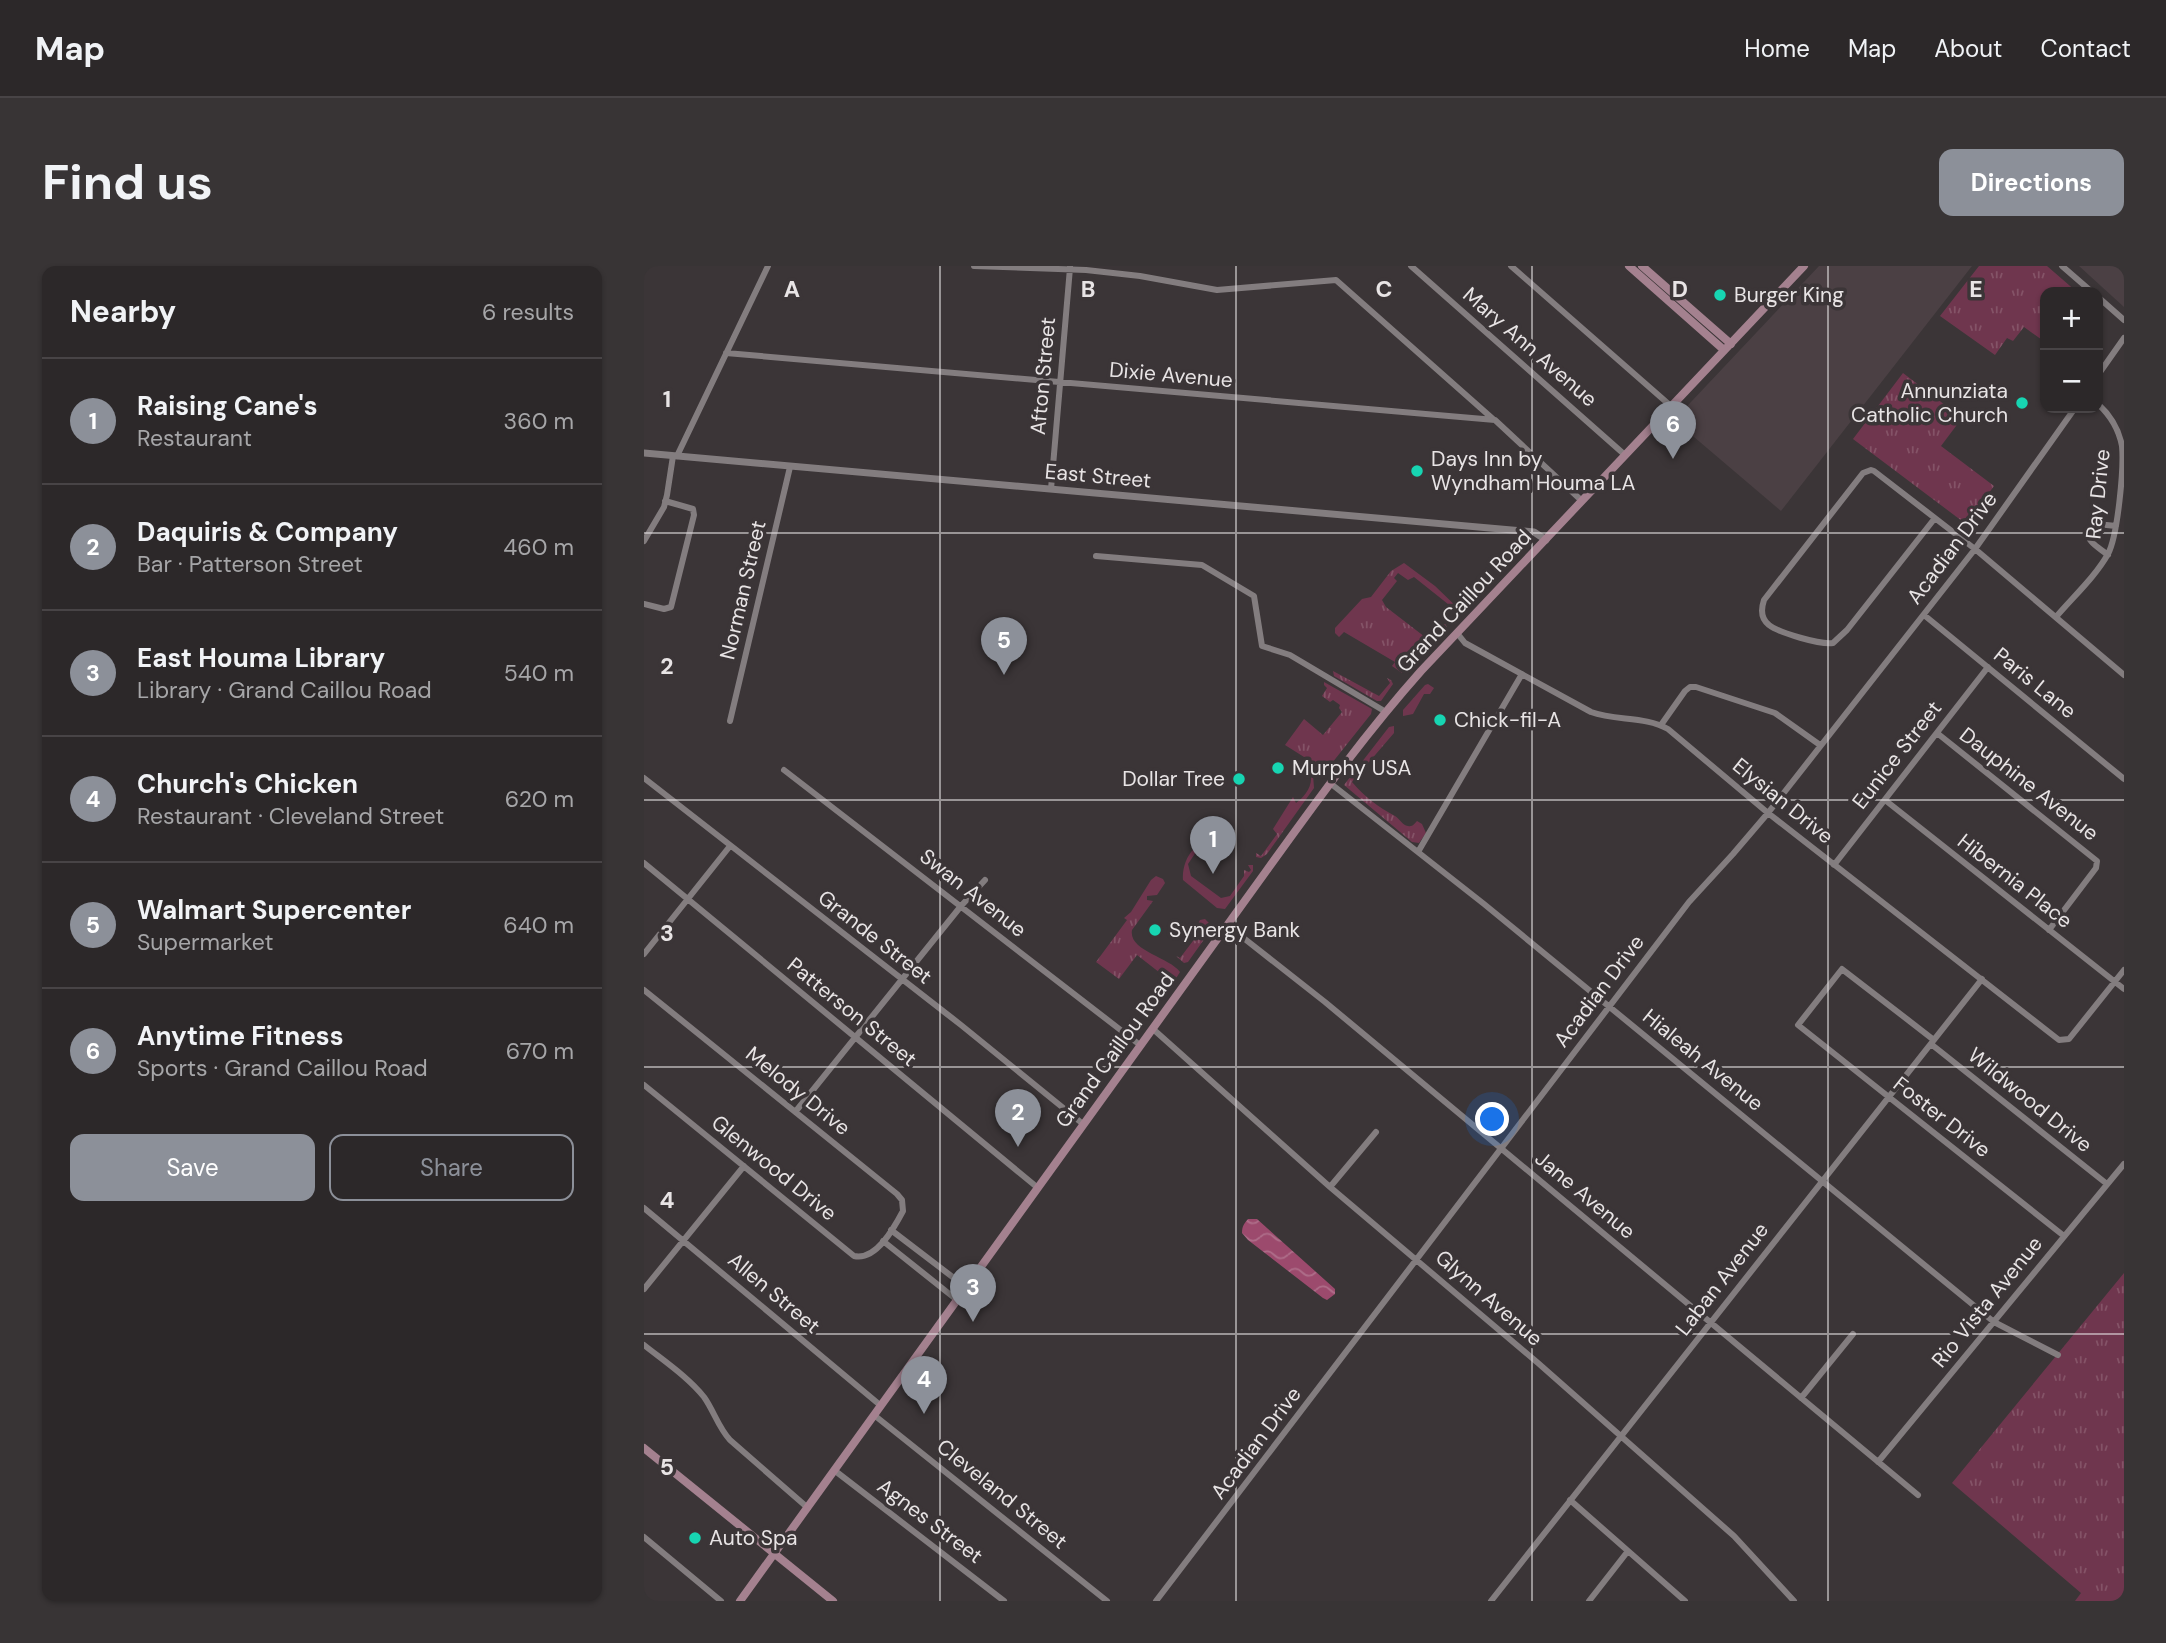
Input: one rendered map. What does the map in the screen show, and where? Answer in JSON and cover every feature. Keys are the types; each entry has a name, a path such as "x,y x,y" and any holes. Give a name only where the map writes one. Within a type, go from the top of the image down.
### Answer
{"main road":[{"path":"1629,266 1727,347"},
{"path":"1642,266 1727,347"},
{"name":"Grand Caillou Road","path":"740,1601 1330,783 1386,712 1457,633 1804,266"},
{"path":"644,1447 833,1601"}],"street":[{"path":"644,541 666,501 675,456 768,266"},
{"path":"974,266 1070,267 1217,290 1336,280 1495,420 1582,501"},
{"name":"Mary Ann Avenue","path":"1411,266 1625,455"},
{"path":"1511,266 1672,407"},
{"path":"2062,266 2086,287"},
{"name":"Afton Street","path":"1051,489 1070,267"},
{"path":"2103,301 2124,320"},
{"path":"2103,368 2124,338"},
{"name":"Dixie Avenue","path":"726,353 1495,420"},
{"name":"Ray Drive","path":"2056,617 2108,555 2112,546 2123,450 2117,430 2103,410"},
{"name":"Acadian Drive","path":"1156,1601 1689,902 1768,813 1975,549 2071,413"},
{"name":"East Street","path":"644,453 1534,532 1546,540"},
{"name":"Norman Street","path":"730,721 790,467"},
{"path":"1935,518 1847,630 1833,643 1819,643 1769,625 1762,611 1764,600 1867,470 1874,471 1935,518 1975,549 2121,673 2124,664"},
{"path":"644,604 664,609 671,607 694,515 689,506 666,501"},
{"path":"2108,555 2088,538 2088,529 2097,524 2116,526"},
{"path":"1096,556 1202,565 1254,596 1262,646 1290,656 1386,712"},
{"name":"Paris Lane","path":"1924,615 2124,779"},
{"name":"Elysian Drive","path":"1457,633 1465,643 1598,714 1661,725 1673,733 1768,813 2054,1037 2064,1040 2072,1035 2115,982"},
{"name":"Eunice Street","path":"1834,865 1988,667"},
{"path":"1418,852 1522,674"},
{"path":"1661,725 1685,691 1696,687 1775,713 1820,745"},
{"name":"Dauphine Avenue","path":"1937,733 2094,857 2096,868 2049,930"},
{"name":"Swan Avenue","path":"784,770 1140,1045"},
{"name":"Grande Street","path":"644,779 1083,1124"},
{"name":"Hialeah Avenue","path":"1330,783 1609,1006 1994,1322 2058,1355"},
{"name":"Hibernia Place","path":"1885,800 2124,989"},
{"path":"644,954 730,846"},
{"name":"Patterson Street","path":"644,863 1038,1188"},
{"path":"796,1111 961,906 985,880"},
{"name":"Jane Avenue","path":"1227,925 1325,1002 1918,1495"},
{"name":"Foster Drive","path":"1842,969 1798,1025 2064,1236"},
{"name":"Wildwood Drive","path":"1842,969 2107,1185"},
{"path":"2115,982 2124,970"},
{"name":"Laban Avenue","path":"1491,1601 1982,979"},
{"name":"Melody Drive","path":"644,990 796,1111 902,1200 903,1211 891,1230"},
{"name":"Glynn Avenue","path":"1153,1028 1330,1186 1417,1258 1734,1536 1794,1601"},
{"name":"Glenwood Drive","path":"644,1085 854,1256 870,1255 883,1241"},
{"path":"1330,1186 1376,1132"},
{"name":"Rio Vista Avenue","path":"1878,1462 2124,1164"},
{"path":"644,1289 744,1166"},
{"name":"Allen Street","path":"644,1208 880,1405"},
{"path":"957,1300 883,1241 891,1230 967,1288"},
{"path":"1801,1398 1853,1334"},
{"path":"644,1345 697,1389 706,1400 722,1432 730,1440 808,1508"},
{"name":"Cleveland Street","path":"874,1415 1107,1601"},
{"name":"Agnes Street","path":"834,1470 1004,1601"},
{"path":"1570,1500 1685,1601"},
{"path":"645,1540 721,1601"},
{"path":"1589,1601 1628,1551"}],"shaded area":[{"path":"1819,266 1972,266 1781,511 1674,420"},
{"path":"2079,266 2124,266 2124,307"}],"green space":[{"path":"1979,266 2047,266 2071,287 2040,287 2040,338 2024,327 2013,341 2007,338 1995,355 1940,316"},
{"path":"1903,373 1962,418 1941,446 1994,486 1966,524 1853,439"},
{"path":"1404,563 1435,586 1462,612 1459,616 1453,616 1453,608 1414,577 1408,580 1398,573 1394,578 1397,581 1382,600 1386,607 1425,637 1430,636 1441,624 1447,627 1415,663 1402,673 1392,666 1395,662 1344,632 1339,637 1335,628 1362,599 1371,597 1391,571"},
{"path":"1333,671 1379,696 1390,683 1387,678 1393,684 1381,701 1377,701 1334,676"},
{"path":"1324,682 1372,709 1371,714 1332,763 1325,766 1312,762 1285,745 1304,719 1323,735 1342,712 1340,705 1322,696 1327,688"},
{"path":"1428,684 1434,688 1430,694 1424,694 1413,714 1403,716 1403,710"},
{"path":"1394,726 1394,733 1352,782 1372,801 1404,824 1411,826 1417,821 1422,824 1426,833 1419,843 1412,842 1344,785 1389,727"},
{"path":"1301,766 1313,775 1314,788 1267,854 1261,858 1256,857 1256,853 1261,856 1277,834 1273,829 1293,797 1296,803 1309,789 1311,777"},
{"path":"1194,849 1196,852 1188,864 1191,876 1221,898 1230,896 1244,876 1244,870 1249,872 1251,870 1248,865 1253,865 1253,871 1225,909 1217,908 1183,880 1185,863"},
{"path":"1156,876 1165,883 1157,895 1147,896 1147,900 1153,901 1132,930 1132,937 1143,949 1180,972 1173,983 1137,955 1119,979 1096,962 1127,920 1124,918"},
{"path":"1205,919 1211,925 1210,931 1188,962 1184,963 1176,956 1180,958 1202,929 1198,924 1200,920"},
{"path":"2124,1273 2124,1601 2075,1601 2081,1593 1952,1483"}],"water":[{"path":"1248,1219 1257,1219 1335,1289 1335,1294 1327,1300 1323,1298 1248,1240 1242,1233"}],"place":[{"name":"Burger King","path":"1720,295"},
{"name":"Annunziata Catholic Church","path":"2022,403"},
{"name":"Anytime Fitness","path":"1673,459"},
{"name":"Days Inn by Wyndham Houma LA","path":"1417,471"},
{"name":"Walmart Supercenter","path":"1004,675"},
{"name":"Chick-fil-A","path":"1440,720"},
{"name":"Murphy USA","path":"1278,768"},
{"name":"Dollar Tree","path":"1239,779"},
{"name":"Raising Cane's","path":"1213,874"},
{"name":"Synergy Bank","path":"1155,930"},
{"name":"Daquiris & Company","path":"1018,1147"},
{"name":"East Houma Library","path":"973,1322"},
{"name":"Church's Chicken","path":"924,1414"},
{"name":"Auto Spa","path":"695,1538"}]}
